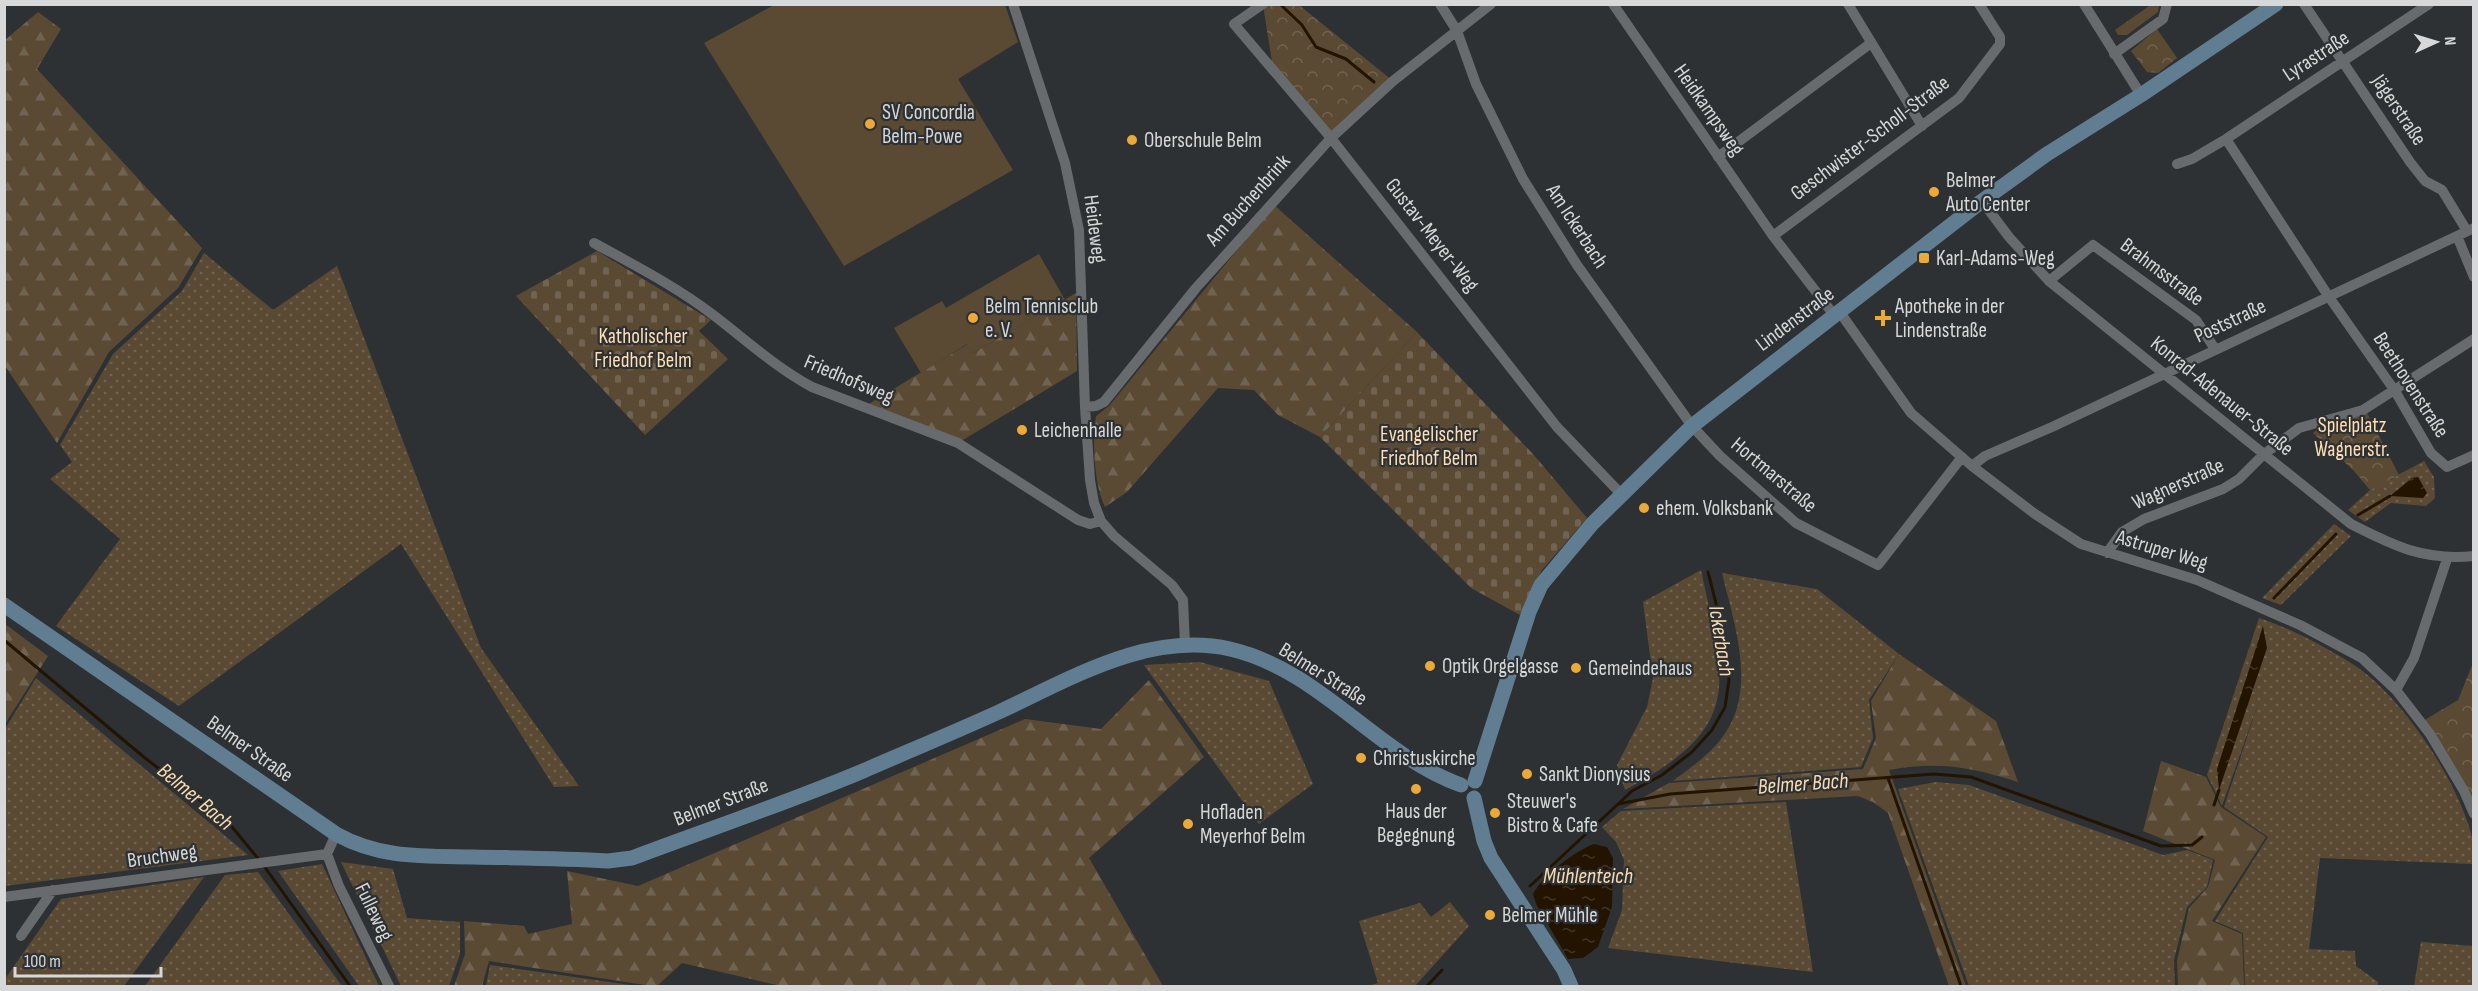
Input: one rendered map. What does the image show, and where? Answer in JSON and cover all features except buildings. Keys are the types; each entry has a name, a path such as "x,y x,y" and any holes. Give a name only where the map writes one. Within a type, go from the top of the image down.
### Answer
{"street":[{"name":"Heideweg","path":"1013,4 1065,163 1079,230 1090,480 1094,503 1101,521 1126,548 1172,585 1183,600 1185,645"},
{"name":"Gustav-Meyer-Weg","path":"1263,4 1234,24 1330,138 1557,427 1622,495"},
{"name":"Am Ickerbach","path":"1440,4 1457,31 1476,84 1523,179 1577,265 1692,426"},
{"name":"Am Buchenbrink","path":"1086,407 1104,402 1196,288 1330,138 1393,81 1491,4"},
{"name":"Heidkampsweg","path":"1613,4 1773,236 1837,313"},
{"path":"1848,4 1922,126"},
{"name":"Geschwister-Scholl-Straße","path":"1773,236 1959,98 2000,45 2000,37 1979,4"},
{"path":"2084,4 2141,95"},
{"path":"2114,54 2163,19 2167,4"},
{"name":"Lindenstraße","path":"1468,783 1528,612 1541,585 1592,524 1692,426 1982,201 2048,154 2141,95 2276,4"},
{"name":"Jägerstraße","path":"2304,4 2410,162 2426,181 2442,190 2466,232 2474,277"},
{"name":"Lyrastraße","path":"2177,164 2192,159 2226,139 2429,4"},
{"path":"1718,158 1871,43"},
{"path":"2226,139 2329,297"},
{"name":"Konrad-Adenauer-Straße","path":"1982,201 2009,237 2049,281 2351,524 2395,547 2447,559 2474,556"},
{"name":"Poststraße","path":"1972,466 1985,456 2466,232"},
{"name":"Friedhofsweg","path":"594,243 711,313 791,376 812,387 958,443 1078,520 1090,525 1101,521"},
{"name":"Brahmsstraße","path":"2049,281 2093,245 2196,320 2215,349"},
{"name":"Beethovenstraße","path":"2329,297 2395,391 2431,453 2447,467 2474,455"},
{"name":"Astruper Weg","path":"1837,313 1911,413 1972,466 2035,514 2072,538 2107,554 2197,580 2300,625 2362,658 2396,690 2430,734 2464,791 2474,813"},
{"name":"Wagnerstraße","path":"2107,554 2122,532 2144,519 2223,489 2239,479 2263,455 2299,428 2363,410 2474,339"},
{"name":"Hortmarstraße","path":"1692,426 1720,456 1796,523 1878,565 1962,457"},
{"path":"2396,690 2414,658 2447,559"},
{"name":"Belmer Straße","path":"4,605 336,834 358,846 384,852 420,856 591,860 632,858 860,772 1000,711 1061,681 1123,657 1170,646 1185,645 1231,650 1279,666 1404,754 1468,783"},
{"path":"1468,783 1461,792 1464,797 1474,798 1491,858 1564,970 1571,987"},
{"path":"327,854 336,834"},
{"name":"Bruchweg","path":"4,897 327,854"},
{"name":"Fulleweg","path":"327,854 339,886 389,987"},
{"path":"21,936 53,890"}],"green space":[{"name":"SV Concordia Belm-Powe","path":"776,4 1005,5 1018,42 958,79 1013,170 844,266 704,43"},
{"path":"2152,4 2159,5 2158,12 2127,35 2118,35 2115,30"},
{"path":"1263,5 1299,5 1393,81 1331,138 1273,68"},
{"path":"38,12 61,29 37,69 202,248 178,288 109,352 57,443 5,366 5,40"},
{"path":"2157,29 2177,58 2158,73 2147,72 2131,51"},
{"path":"1274,205 1417,332 1320,437 1278,415 1254,390 1218,388 1127,492 1105,507 1098,487 1095,463 1096,416 1109,406"},
{"name":"Katholischer Friedhof Belm","path":"597,251 711,320 699,331 728,359 645,435 516,296"},
{"path":"204,253 273,310 337,266 481,648 579,786 554,787 401,544 179,706 56,626 120,539 50,479 72,462 60,445 113,354 182,291"},
{"name":"Belm Tennisclub e. V.","path":"1039,254 1065,300 973,353 967,344 921,373 894,328 942,301 946,308"},
{"path":"1076,293 1077,371 958,443 862,408 968,344 973,353"},
{"name":"Evangelischer Friedhof Belm","path":"1417,332 1533,454 1587,518 1542,570 1520,615 1471,588 1320,437"},
{"name":"Spielplatz Wagnerstr.","path":"2365,409 2399,475 2370,490 2354,471 2313,433 2333,418"},
{"path":"2424,461 2434,477 2435,498 2426,506 2391,503 2365,522 2348,510 2370,490"},
{"path":"2334,524 2351,536 2281,605 2262,598"},
{"path":"1701,570 1716,645 1719,675 1717,700 1708,723 1691,745 1663,767 1625,790 1617,765 1647,707 1653,678 1643,602"},
{"path":"1722,573 1817,589 1899,654 1869,700 1873,738 1861,767 1673,781 1705,756 1721,739 1732,720 1739,700 1740,658"},
{"path":"2259,618 2284,627 2319,645 2354,665 2372,679 2410,720 2427,744 2456,794 2466,819 2474,844 2473,864 2320,858 2309,949 2355,951 2356,966 2378,982 2378,986 2245,986 2243,933 2215,921 2268,837 2224,807 2260,698 2222,806 2207,775"},
{"path":"5,624 48,656 5,724"},
{"path":"1899,654 1996,721 2018,782 1955,767 1924,766 1889,770 1966,986 1949,986 1888,813 1873,802 1858,796 1623,809 1669,783 1863,769 1876,738 1871,701"},
{"path":"1200,662 1269,681 1313,784 1259,824 1144,665"},
{"path":"2473,663 2473,808 2423,721 2458,700"},
{"path":"36,678 248,855 5,886 5,729"},
{"path":"1149,680 1204,757 1089,858 1163,986 781,986 682,963 657,986 652,986 489,961 482,986 454,986 465,954 464,921 524,926 528,934 572,924 567,871 638,886 1025,719 1101,729"},
{"path":"2161,761 2206,777 2221,807 2266,837 2212,921 2242,934 2244,986 2178,986 2177,961 2189,908 2208,887 2215,860 2143,831"},
{"path":"1936,782 1969,785 2163,855 2187,850 2213,860 2207,887 2187,907 2174,960 2175,986 1969,986 1898,789"},
{"path":"1786,802 1813,972 1608,948 1622,910 1624,860 1616,842 1602,827 1621,811"},
{"path":"341,862 393,869 407,918 460,922 460,954 449,986 401,986"},
{"path":"322,864 379,986 359,986 278,871"},
{"path":"258,872 342,986 145,986 225,875"},
{"path":"204,877 124,986 5,986 5,979 61,899"},
{"path":"1450,902 1469,926 1415,986 1368,986 1378,983 1359,921 1420,903 1431,917"},
{"path":"2421,942 2473,946 2473,986 2414,986"},
{"path":"490,965 637,986 486,986"}],"water":[{"path":"2418,477 2427,493 2423,498 2390,496 2412,478"},
{"path":"2263,626 2267,648 2219,790 2217,769"},
{"name":"Mühlenteich","path":"1594,844 1607,847 1613,858 1612,907 1598,947 1583,958 1568,959 1536,904 1533,894 1543,880 1560,865"}],"waterway":[{"name":"Ickerbach","path":"1280,4 1302,25 1316,47 1346,59 1374,82"},
{"path":"2358,515 2390,496"},
{"path":"2274,598 2336,534"},
{"name":"Ickerbach","path":"1530,886 1632,791 1662,775 1692,752 1712,730 1725,707 1729,680 1725,639 1708,572"},
{"name":"Belmer Bach","path":"4,640 145,758 228,822 260,861"},
{"path":"1618,804 1670,794 1934,774 1971,777 2161,846 2192,845 2202,837"},
{"name":"Belmer Bach","path":"1888,778 1961,986"},
{"path":"2214,805 2219,790"},
{"name":"Belmer Bach","path":"264,866 350,986"},
{"name":"Belmer Bach","path":"1427,986 1442,970"}],"place":[{"name":"SV Concordia Belm-Powe","path":"870,124"},
{"name":"Oberschule Belm","path":"1132,140"},
{"name":"Belmer Auto Center","path":"1934,192"},
{"name":"Karl-Adams-Weg","path":"1924,258"},
{"name":"Belm Tennisclub e. V.","path":"973,318"},
{"name":"Apotheke in der Lindenstraße","path":"1883,318"},
{"name":"Leichenhalle","path":"1022,430"},
{"name":"ehem. Volksbank","path":"1644,508"},
{"name":"Optik Orgelgasse","path":"1430,666"},
{"name":"Gemeindehaus","path":"1576,668"},
{"name":"Christuskirche","path":"1361,758"},
{"name":"Sankt Dionysius","path":"1527,774"},
{"name":"Haus der Begegnung","path":"1416,789"},
{"name":"Steuwer's Bistro & Cafe","path":"1495,813"},
{"name":"Hofladen Meyerhof Belm","path":"1188,824"},
{"name":"Belmer Mühle","path":"1490,915"}]}
